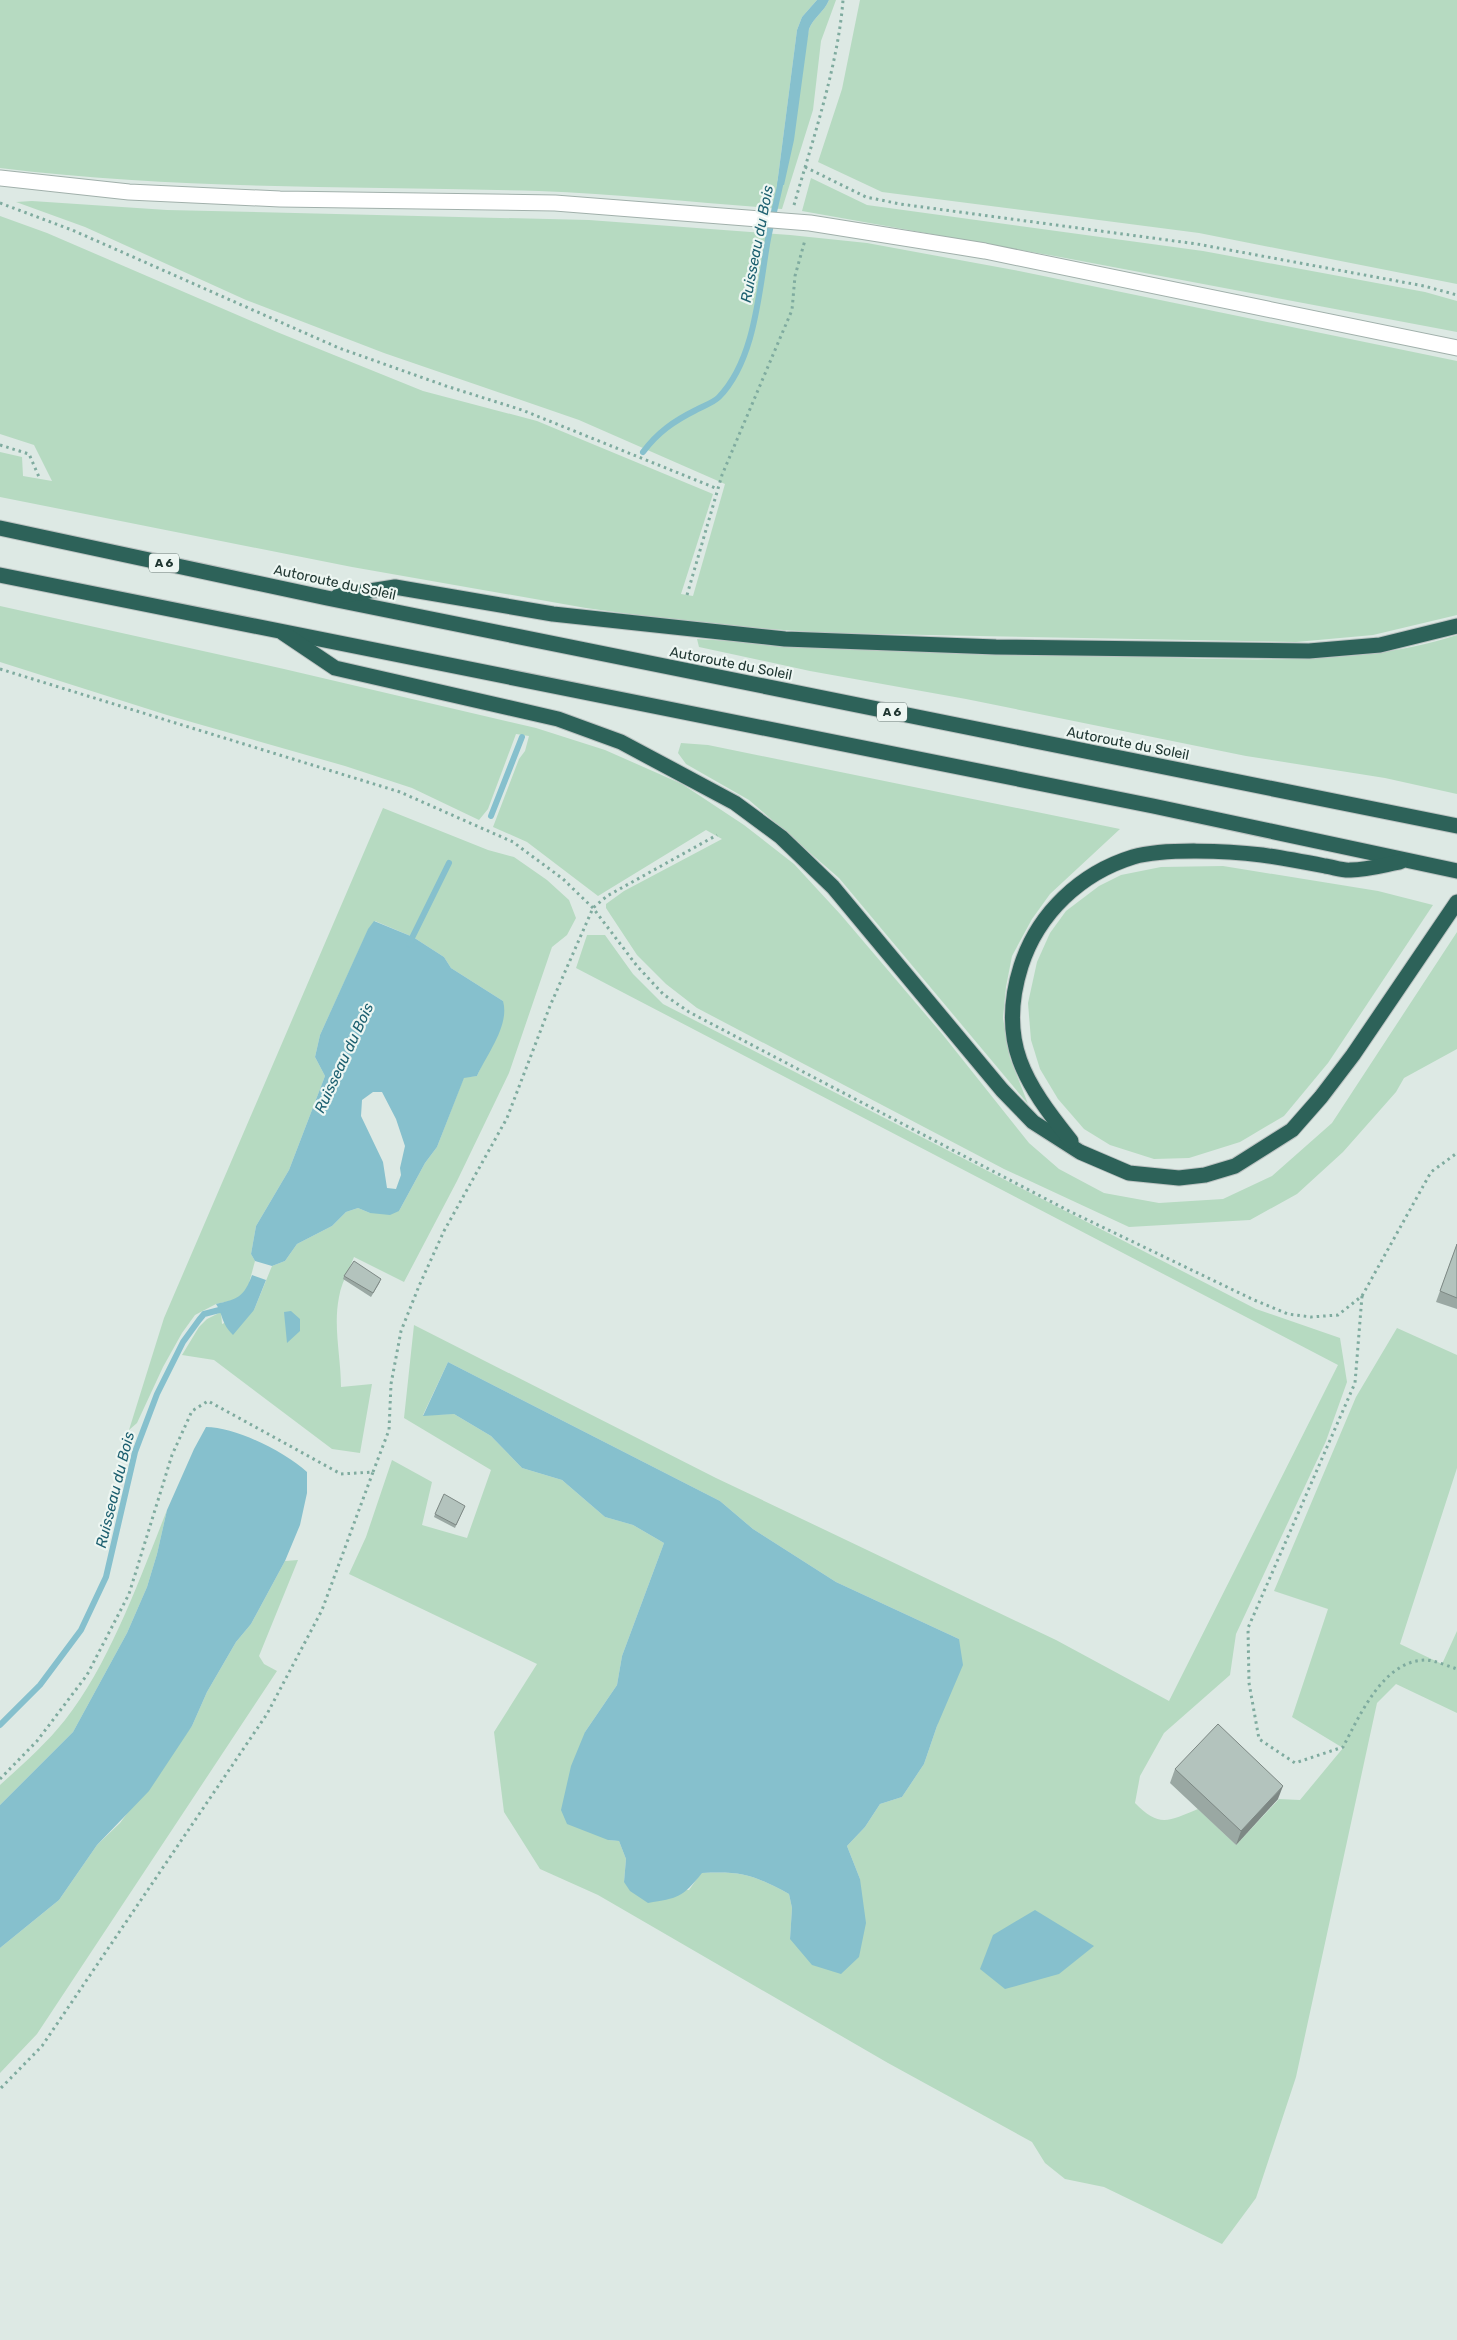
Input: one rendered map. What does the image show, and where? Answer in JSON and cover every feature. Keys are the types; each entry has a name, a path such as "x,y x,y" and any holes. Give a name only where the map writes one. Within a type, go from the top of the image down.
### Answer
{"highway":[{"name":"Autoroute du Soleil","path":"0,528 327,598 1457,826"},
{"path":"0,575 1144,804 1457,870"},
{"path":"327,598 395,587 553,614 785,639 1109,650 1309,651 1380,645 1457,626"},
{"path":"283,633 335,668 558,719 621,742 735,802 781,837 833,887 1002,1090 1033,1122 1080,1152 1129,1173 1179,1178 1205,1175 1235,1166 1292,1130 1354,1055 1457,902"},
{"path":"1080,1152 1029,1084 1018,1057 1013,1030 1012,1005 1026,951 1041,923 1060,900 1105,868 1135,857 1167,853 1207,852 1260,855 1350,870 1409,860"}],"street":[{"path":"0,178 129,192 290,199 555,203 790,220 985,252 1457,348"}],"path":[{"path":"790,220 822,104 842,18 843,0"},
{"path":"805,167 866,197 874,199 1197,244 1424,286 1457,295"},
{"path":"0,203 72,230 339,348 446,386 522,410 718,489"},
{"path":"687,595 718,489 792,310 795,276 810,223"},
{"path":"0,445 29,454 39,477"},
{"path":"0,669 400,792 513,842 563,879 593,908 637,966 664,994 689,1012 1069,1211 1254,1300 1288,1314 1311,1317 1338,1315 1362,1296 1431,1172 1457,1153"},
{"path":"0,2089 42,2046 267,1714 322,1610 389,1430 392,1384 401,1331 444,1231 507,1118 550,1006 593,908 607,896 717,835"},
{"path":"1362,1296 1355,1383 1248,1628 1249,1683 1259,1739 1295,1763 1343,1747 1368,1701 1396,1668 1427,1660 1457,1669"},
{"path":"0,1779 37,1741 87,1675 129,1594 172,1455 192,1411 208,1401 341,1474 373,1472"}],"green space":[{"path":"0,0 817,0 802,17 797,30 777,185 809,29 829,0 836,0 821,41 813,110 782,209 569,192 202,184 67,175 0,168"},
{"path":"860,0 1457,0 1457,284 1199,233 882,192 818,162 842,89"},
{"path":"811,178 867,205 1203,251 1425,292 1457,301 1457,332 1060,257 802,211"},
{"path":"32,201 167,210 589,220 790,235 867,243 1019,271 1457,361 1457,615 1373,635 1296,642 827,633 709,625 586,608 352,567 0,497 0,452 22,457 23,476 52,481 34,445 0,434 0,216 47,233 277,332 423,391 537,421 713,494 681,594 693,596 725,484 579,420 384,353 246,300 85,227 16,202"},
{"path":"0,606 284,669 536,728 605,750 682,784 744,825 794,864 841,915 943,1035 1029,1143 1059,1169 1104,1193 1159,1203 1223,1199 1272,1176 1332,1123 1457,932 1457,1049 1404,1078 1396,1092 1343,1152 1297,1194 1250,1220 1129,1227 1004,1169 697,1008 666,984 637,955 606,908 606,904 624,891 722,839 706,830 598,896 527,842 493,827 519,759 525,751 529,736 516,734 488,809 479,820 412,788 345,766 167,715 0,662"},
{"path":"1457,635 1457,794 1385,778 1246,756 966,699 810,671 699,647 697,639 803,645 1204,659 1291,659 1378,653 1419,646"},
{"path":"681,743 708,745 1120,829 1050,894 1032,919 1012,956 1003,1018 1010,1058 1028,1104 839,878 749,800 686,764 678,753"},
{"path":"383,808 488,850 514,857 547,880 569,900 576,918 567,935 552,947 509,1073 457,1181 404,1282 354,1257 343,1282 337,1308 341,1387 372,1384 360,1453 332,1449 214,1360 182,1355 199,1327 207,1319 221,1312 222,1324 254,1310 272,1266 285,1261 297,1244 332,1226 346,1212 358,1208 370,1213 399,1211 425,1163 437,1147 464,1077 477,1076 488,1051 503,1001 451,968 444,957 413,937 375,921 368,930 320,1035 315,1057 325,1076 289,1170 256,1226 251,1254 255,1261 248,1287 238,1299 216,1304 195,1315 182,1333 163,1367 137,1423 129,1430 164,1318"},
{"path":"1223,866 1378,891 1433,905 1328,1063 1284,1116 1240,1142 1189,1158 1154,1159 1110,1145 1084,1129 1058,1099 1040,1069 1031,1040 1028,1003 1037,962 1050,933 1066,911 1099,886 1121,875 1161,867"},
{"path":"587,935 605,935 633,974 663,1004 1256,1309 1340,1338 1347,1382 1326,1441 1236,1634 1230,1675 1164,1733 1140,1776 1135,1803 1151,1816 1165,1820 1172,1819 1198,1809 1236,1845 1279,1799 1300,1800 1343,1748 1292,1717 1328,1609 1274,1591 1356,1397 1397,1328 1457,1355 1457,1468 1400,1644 1442,1664 1457,1631 1457,1713 1396,1684 1377,1703 1296,2077 1256,2198 1222,2244 1104,2187 1065,2179 1045,2163 1032,2142 888,2063 598,1895 540,1869 504,1812 494,1732 537,1664 349,1574 366,1537 392,1460 432,1482 422,1525 467,1538 491,1470 404,1418 414,1325 716,1478 1056,1640 1169,1701 1338,1365 576,968","holes":["448,1362 720,1501 753,1529 836,1582 959,1639 937,1726 924,1764 902,1797 880,1804 865,1827 847,1846 860,1879 790,1939 792,1908 789,1894 757,1878 727,1873 701,1873 689,1890 624,1882 626,1859 619,1841 608,1840 585,1732 617,1685 622,1656 664,1543 633,1525 605,1517 562,1480 522,1468 491,1436 454,1414 423,1415"]},
{"path":"167,1510 147,1587 127,1633 73,1732 0,1805 0,1785 58,1729 96,1673 123,1619"},
{"path":"298,1560 259,1656 264,1664 277,1671 37,2034 0,2073 0,1948 59,1900 97,1845 120,1823 192,1726 207,1692 236,1642 251,1624 285,1561"}],"water":[{"path":"817,0 829,0 809,29 794,140 784,185 777,185 797,30 802,17"},
{"path":"374,921 413,937 444,957 451,968 503,1001 503,1020 500,1029 477,1076 464,1078 437,1147 425,1163 399,1211 390,1215 370,1213 358,1208 346,1212 332,1226 297,1244 285,1261 272,1266 255,1261 251,1254 256,1226 289,1170 325,1076 315,1057 320,1035 368,929","holes":["373,1092 382,1092 396,1119 405,1146 400,1168 401,1175 396,1189 387,1188 383,1162 361,1116 362,1100"]},
{"path":"252,1275 266,1280 254,1310 233,1335 226,1327 216,1304 235,1298 243,1293"},
{"path":"291,1311 300,1319 300,1331 287,1343 284,1312"},
{"path":"448,1362 720,1501 753,1529 836,1582 959,1639 963,1665 937,1726 924,1764 902,1797 880,1804 865,1827 847,1846 860,1879 866,1923 859,1957 841,1974 812,1965 790,1939 792,1908 789,1894 757,1878 728,1873 702,1873 679,1896 648,1903 630,1891 624,1882 626,1859 619,1841 608,1840 567,1824 561,1810 571,1766 585,1732 617,1685 622,1656 664,1543 633,1525 605,1517 562,1480 522,1468 491,1436 454,1414 423,1416"},
{"path":"206,1427 231,1431 260,1442 298,1464 307,1472 307,1493 300,1525 285,1561 251,1624 236,1642 207,1692 192,1726 149,1791 97,1845 59,1900 0,1948 0,1805 73,1732 127,1633 147,1587 167,1510 194,1449"},
{"path":"1035,1910 1094,1946 1059,1974 1005,1989 980,1969 993,1935"}],"building":[{"path":"1457,1244 1457,1298 1440,1291"},
{"path":"354,1261 381,1279 373,1293 344,1276"},
{"path":"444,1494 465,1506 456,1525 435,1514"},
{"path":"1218,1724 1283,1786 1241,1831 1175,1769"}],"waterway":[{"name":"Ruisseau du Bois","path":"643,452 667,428 719,397 741,363 754,322 768,239 782,176"},
{"name":"Ruisseau du Bois","path":"491,816 522,737"},
{"name":"Ruisseau du Bois","path":"409,944 449,863"},
{"name":"Ruisseau du Bois","path":"0,1725 40,1685 81,1630 106,1577 135,1452 157,1394 183,1342 199,1320 204,1314 227,1308"}]}
